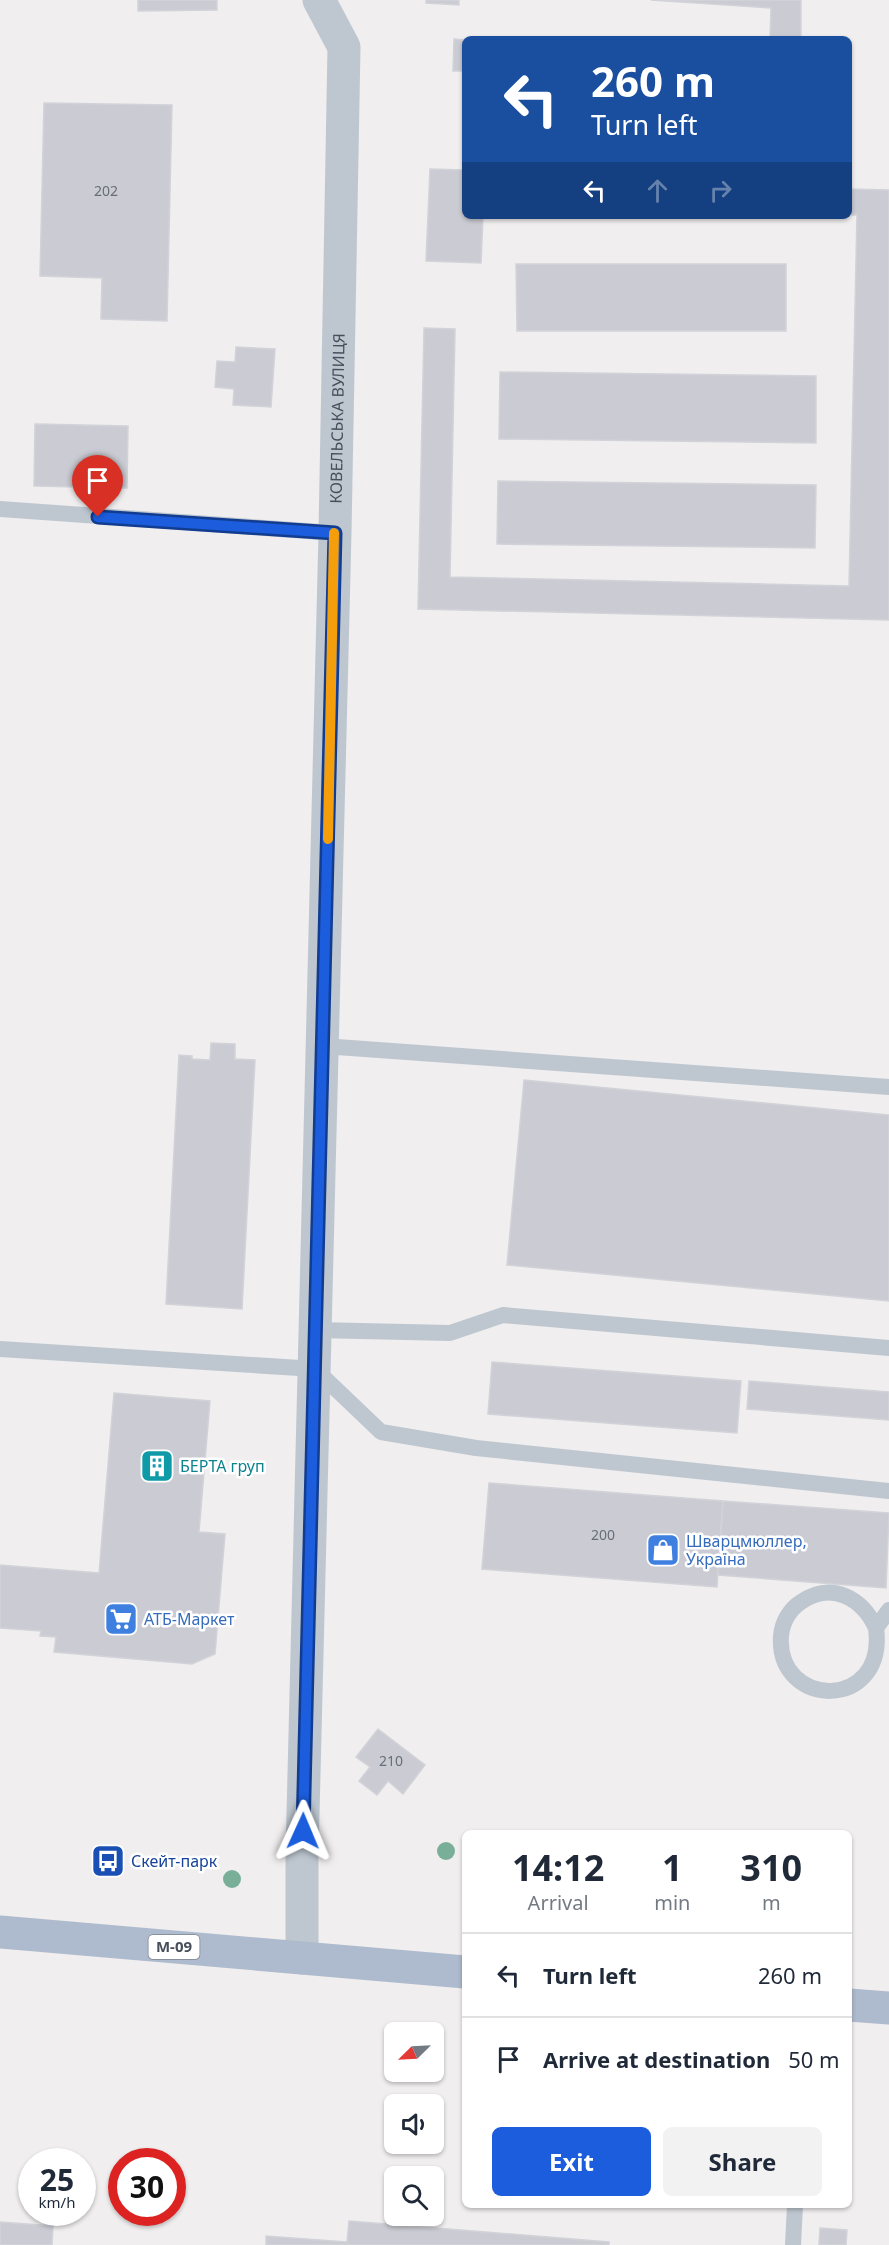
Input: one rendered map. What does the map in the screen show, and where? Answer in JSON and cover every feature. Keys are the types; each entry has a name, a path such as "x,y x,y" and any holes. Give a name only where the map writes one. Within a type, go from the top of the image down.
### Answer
{"main road":[{"name":"М-09","path":"0,1932 462,1972"},
{"path":"852,2005 889,2008"}],"street":[{"name":"КОВЕЛЬСЬКА ВУЛИЦЯ","path":"302,1958 302,1854 335,533 344,47 319,0"}],"lane":[{"path":"0,509 335,533"},
{"path":"323,1046 889,1087"},
{"path":"316,1330 450,1333 503,1315 889,1348"},
{"path":"0,1349 315,1369 381,1432 476,1448 889,1491"},
{"path":"876,1628 869,1613 842,1594 825,1593 809,1597 795,1606 781,1630 780,1645 783,1658 789,1671 799,1681 813,1688 828,1691 843,1689 857,1682 868,1672 876,1658 878,1643 876,1628 889,1610"},
{"path":"793,2245 795,2208"}],"building":[{"path":"138,0 217,0 217,10 138,11"},
{"path":"426,0 459,0 459,5 426,3"},
{"path":"651,0 801,0 801,36 770,36 771,8"},
{"path":"454,39 462,40 462,71 453,71"},
{"path":"44,103 172,105 167,321 101,319 102,278 40,276"},
{"path":"430,169 462,170 462,219 483,219 481,263 426,261"},
{"path":"852,189 889,190 889,620 418,609 424,328 455,329 450,577 849,586 857,215 852,215"},
{"path":"516,264 786,264 786,331 517,331"},
{"path":"236,347 275,349 271,407 233,405 234,389 215,387 217,361 235,362"},
{"path":"500,372 816,376 816,443 499,439"},
{"path":"35,424 128,426 127,488 34,486"},
{"path":"498,481 816,485 815,548 497,544"},
{"path":"211,1043 235,1044 235,1059 255,1060 242,1309 166,1304 179,1055 192,1056 192,1059 210,1060"},
{"path":"524,1080 889,1115 889,1301 507,1265"},
{"path":"492,1362 741,1381 737,1433 488,1414"},
{"path":"749,1381 889,1392 889,1420 747,1409"},
{"name":"БЕРТА груп","path":"114,1393 210,1401 199,1532 225,1534 215,1654 192,1664 54,1652 56,1637 40,1636 41,1631 0,1628 0,1565 99,1573"},
{"path":"489,1483 723,1501 717,1587 482,1569"},
{"path":"723,1501 889,1513 886,1588 718,1575"},
{"path":"378,1729 425,1765 403,1794 388,1781 377,1795 359,1781 370,1767 356,1757"},
{"path":"349,2221 384,2224 384,2226 411,2226 609,2242 609,2245 266,2245 266,2236 347,2242"},
{"path":"0,2222 18,2223 18,2226 53,2226 52,2245 0,2245"},
{"path":"820,2228 847,2230 846,2245 819,2245"}],"slow traffic":[{"path":"328,839 334,533"}],"place":[{"name":"БЕРТА груп","path":"157,1466"},
{"name":"Шварцмюллер, Україна","path":"663,1550"},
{"name":"АТБ-Маркет","path":"121,1619"},
{"name":"Скейт-парк","path":"108,1861"}],"route":[{"path":"98,517 335,533 303,1831"}]}
